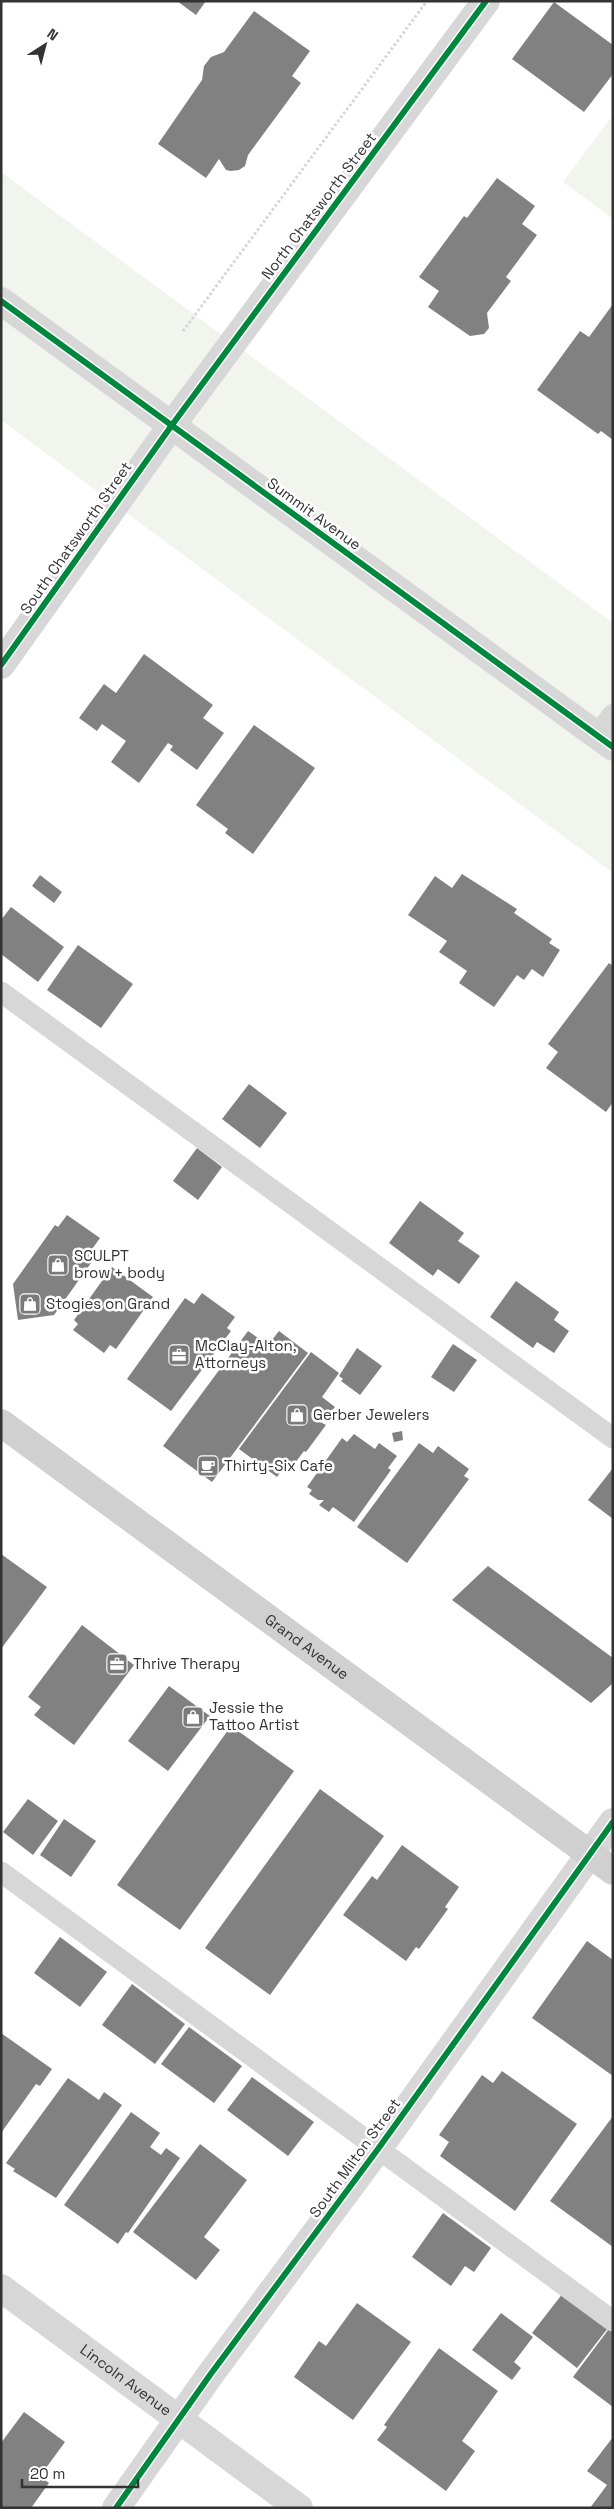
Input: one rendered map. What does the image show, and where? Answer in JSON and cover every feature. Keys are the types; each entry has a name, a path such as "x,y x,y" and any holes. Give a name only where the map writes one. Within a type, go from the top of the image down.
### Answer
{"main road":[{"name":"Grand Avenue","path":"1,1423 613,1871"}],"street":[{"name":"North Chatsworth Street","path":"172,425 486,1"},
{"name":"Summit Avenue","path":"1,301 605,742"},
{"name":"South Chatsworth Street","path":"1,665 172,425"},
{"name":"South Milton Street","path":"116,2508 179,2419 378,2150 613,1822"},
{"name":"Lincoln Avenue","path":"1,2288 299,2508"}],"lane":[{"path":"605,742 613,714"},
{"path":"1,992 613,1438"},
{"path":"1,1872 613,2321"}],"path":[{"path":"183,331 427,1"}],"shaded area":[{"path":"613,115 613,219 563,182"},
{"path":"1,172 613,623 613,873 1,420"}],"building":[{"path":"177,1 206,1 196,15"},
{"path":"554,2 613,45 613,74 584,112 512,59"},
{"path":"254,11 310,51 292,76 301,83 248,155 245,166 239,170 226,170 219,159 206,178 158,144 202,80 204,66 211,57 224,52"},
{"path":"497,178 535,206 522,224 537,235 506,277 511,281 487,313 489,328 484,334 470,336 428,307 439,291 419,277 464,216 467,218"},
{"path":"613,304 613,440 601,431 598,434 537,390 580,331 589,337"},
{"path":"144,654 213,705 203,718 224,733 197,770 170,750 173,746 168,743 139,783 111,762 126,741 102,724 97,731 79,718 104,684 116,693"},
{"path":"254,725 315,768 253,854 225,833 228,829 196,805"},
{"path":"462,874 517,909 514,913 552,939 549,943 560,950 543,977 532,969 524,980 517,975 494,1007 459,983 467,971 439,952 447,941 408,915 435,876 452,888"},
{"path":"40,875 62,892 54,903 32,886"},
{"path":"11,907 64,947 38,982 1,954 1,920"},
{"path":"78,945 133,984 101,1028 47,990"},
{"path":"609,963 613,966 613,1102 606,1112 546,1068 558,1052 548,1044"},
{"path":"249,1084 287,1113 260,1148 222,1119"},
{"path":"197,1148 222,1167 198,1200 173,1181"},
{"path":"420,1201 464,1233 458,1241 480,1256 459,1284 438,1269 433,1276 389,1243"},
{"path":"67,1215 100,1238 90,1252 96,1256 54,1315 18,1320 13,1284 55,1225 58,1227"},
{"path":"112,1267 153,1297 116,1349 110,1345 104,1353 73,1330 78,1324 74,1320"},
{"path":"516,1281 559,1312 554,1320 569,1331 554,1353 537,1342 533,1348 490,1317"},
{"name":"McClay-Alton, Attorneys","path":"202,1293 235,1317 227,1328 231,1331 171,1411 127,1379 185,1298 194,1304"},
{"path":"248,1331 268,1345 279,1331 308,1353 212,1482 163,1446"},
{"path":"453,1344 477,1360 454,1392 431,1377"},
{"path":"357,1348 382,1366 360,1395 341,1381 343,1379 339,1376"},
{"name":"Gerber Jewelers","path":"311,1352 339,1373 322,1397 335,1407 322,1423 326,1425 306,1452 304,1451 289,1471 284,1467 277,1477 239,1449"},
{"path":"402,1431 403,1440 394,1442 392,1433"},
{"path":"354,1434 375,1449 379,1443 397,1456 388,1468 391,1470 354,1522 333,1507 329,1512 319,1505 324,1500 318,1500 309,1494 312,1490 307,1487 342,1438 347,1442"},
{"path":"419,1443 433,1453 438,1446 469,1469 464,1476 469,1479 407,1563 357,1527"},
{"path":"613,1468 613,1519 588,1500"},
{"path":"1,1554 47,1587 1,1649"},
{"path":"488,1566 613,1658 613,1683 591,1703 452,1600"},
{"path":"82,1625 134,1665 74,1745 34,1715 41,1707 28,1697"},
{"path":"169,1686 210,1716 168,1771 128,1741"},
{"path":"231,1726 294,1771 180,1930 117,1885"},
{"path":"320,1789 384,1836 270,1995 205,1948"},
{"path":"28,1799 58,1821 33,1855 3,1832"},
{"path":"64,1819 96,1841 71,1877 40,1855"},
{"path":"402,1845 459,1887 445,1907 448,1909 419,1949 416,1947 406,1961 343,1915 372,1876 377,1880"},
{"path":"60,1937 107,1972 80,2007 34,1973"},
{"path":"587,1941 613,1960 613,2076 532,2018"},
{"path":"132,1984 185,2024 155,2064 102,2025"},
{"path":"189,2027 242,2066 214,2103 161,2064"},
{"path":"1,2033 52,2069 40,2086 36,2084 1,2133"},
{"path":"502,2071 577,2124 515,2211 440,2156 449,2142 439,2135 482,2075 493,2083"},
{"path":"252,2077 314,2122 288,2156 227,2110"},
{"path":"68,2078 99,2100 104,2092 122,2105 56,2198 13,2171 15,2169 6,2163"},
{"path":"131,2112 160,2133 150,2147 161,2155 166,2148 180,2158 128,2233 126,2232 118,2244 64,2205"},
{"path":"613,2116 613,2247 550,2201"},
{"path":"200,2144 247,2180 204,2237 220,2250 196,2280 133,2232"},
{"path":"443,2213 491,2248 474,2272 465,2266 451,2286 412,2257"},
{"path":"563,2293 608,2328 577,2368 532,2333"},
{"path":"357,2303 411,2342 353,2420 294,2377 319,2341 326,2346"},
{"path":"501,2313 533,2337 514,2362 521,2368 512,2380 472,2350"},
{"path":"611,2326 613,2328 613,2407 573,2377"},
{"path":"439,2348 498,2391 462,2441 475,2451 446,2491 377,2440 387,2427 384,2425"},
{"path":"24,2412 65,2442 40,2476 49,2483 31,2508 1,2508 1,2443"},
{"path":"613,2437 613,2508 590,2508 607,2485 587,2471"}],"cycle path":[{"path":"1,665 172,425 486,1"},
{"path":"1,301 613,747"},
{"path":"116,2508 210,2375 378,2149 613,1822"}],"place":[{"name":"SCULPT brow + body","path":"58,1265"},
{"name":"Stogies on Grand","path":"30,1304"},
{"name":"McClay-Alton, Attorneys","path":"179,1355"},
{"name":"Gerber Jewelers","path":"297,1415"},
{"name":"Thirty-Six Cafe","path":"208,1466"},
{"name":"Thrive Therapy","path":"117,1664"},
{"name":"Jessie the Tattoo Artist","path":"193,1717"}]}
